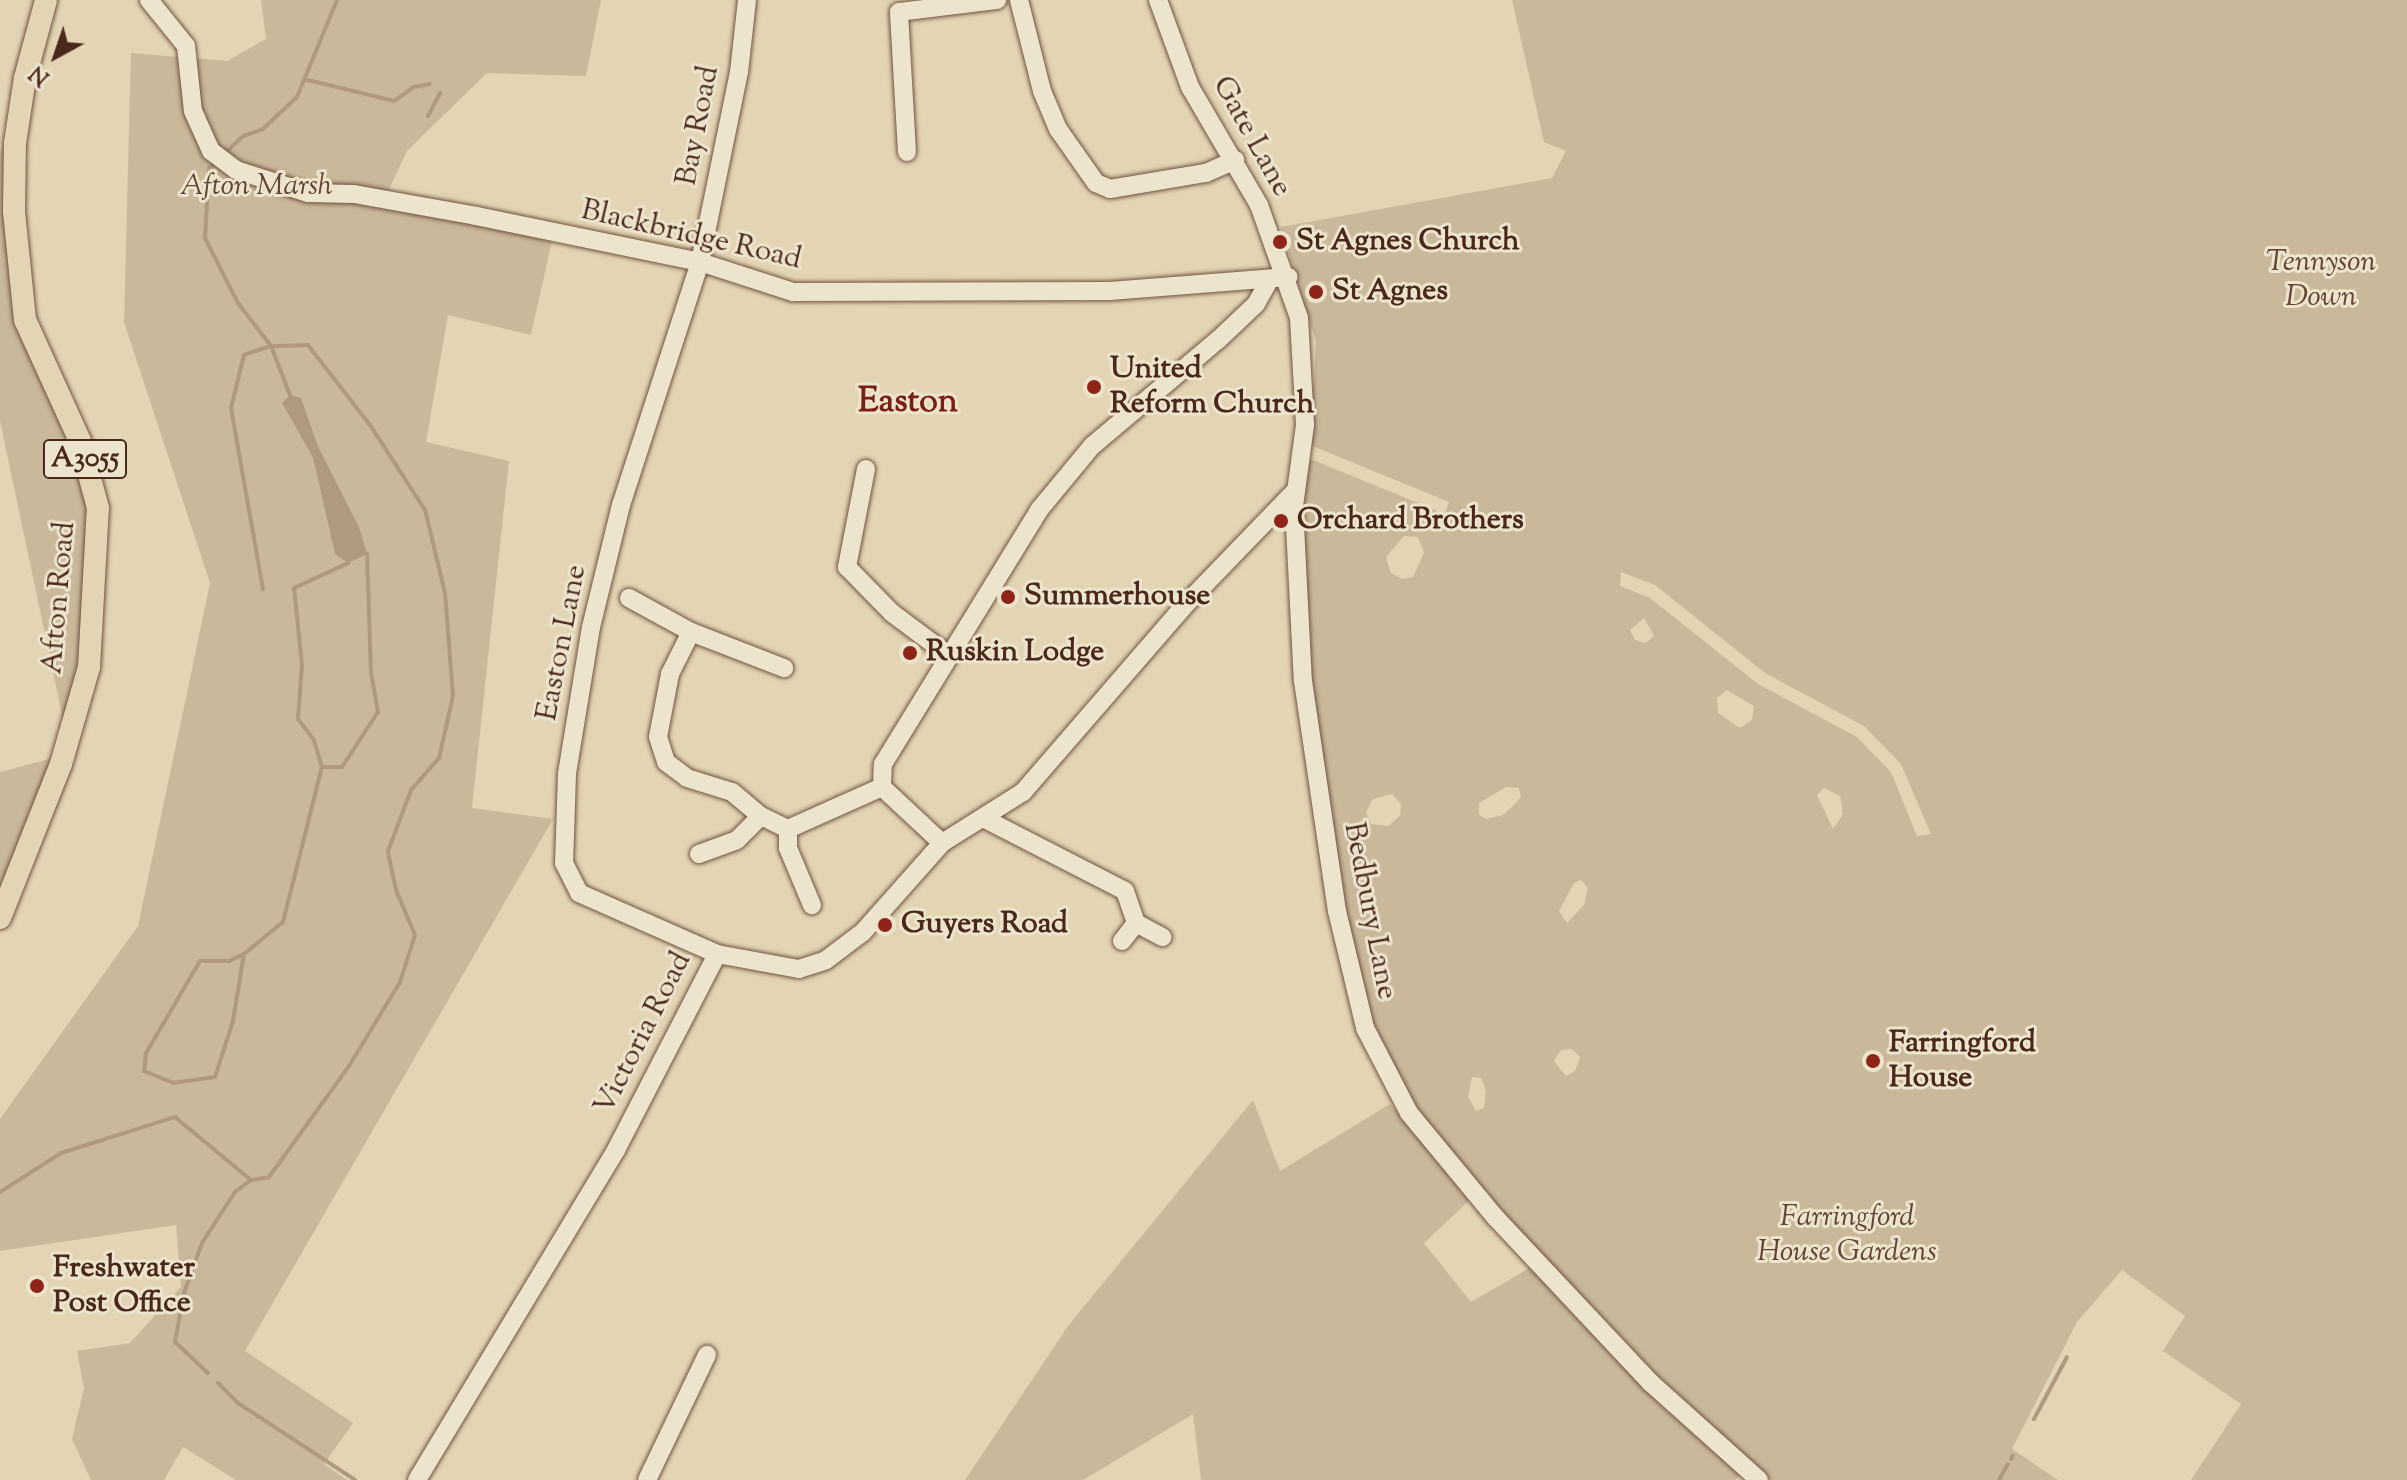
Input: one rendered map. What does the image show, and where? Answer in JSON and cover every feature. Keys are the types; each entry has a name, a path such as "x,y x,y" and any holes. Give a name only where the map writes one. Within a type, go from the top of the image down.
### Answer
{"main road":[{"name":"Afton Road","path":"0,918 61,764 89,667 98,508 80,441 25,320 14,211 21,104 46,0"}],"street":[{"name":"Blackbridge Road","path":"149,0 186,46 193,111 211,151 231,167 308,193 398,201 700,262 793,292 995,294 1268,282 1288,277"},
{"name":"Bay Road","path":"700,262 739,72 747,0"},
{"path":"907,152 899,12 997,0"},
{"path":"1019,0 1042,91 1058,129 1096,183 1110,189 1206,173 1235,160"},
{"name":"Gate Lane","path":"1158,0 1190,87 1235,160 1288,277 1299,318 1305,383 1305,425 1295,491"},
{"name":"Easton Lane","path":"700,262 621,505 591,627 567,774 564,863 579,893 717,954"},
{"path":"942,843 882,787 883,764 947,654 1039,510 1092,446 1256,304 1268,282"},
{"path":"866,469 847,567 892,613 947,654"},
{"name":"Victoria Road","path":"417,1480 608,1164 717,954 799,969 826,960 863,932 942,843 985,819 1023,792 1193,596 1295,491"},
{"name":"Bedbury Lane","path":"1295,491 1303,681 1322,819 1351,987 1374,1049 1409,1113 1540,1268 1651,1383 1759,1480"},
{"path":"629,598 691,632 784,668"},
{"path":"691,632 670,674 660,715 658,737 666,762 687,778 732,792 761,816 788,829 882,787"},
{"path":"699,854 737,840 761,816"},
{"path":"985,819 1125,891 1136,923 1162,937"},
{"path":"788,829 788,848 812,905"},
{"path":"1122,941 1136,923"},
{"path":"647,1480 707,1355"}],"green space":[{"name":"Afton Marsh","path":"261,0 601,0 586,76 487,73 407,151 383,202 553,236 531,335 448,315 426,442 509,461 472,808 553,819 245,1351 353,1423 324,1464 347,1480 236,1480 183,1447 164,1480 91,1480 72,1439 84,1388 77,1351 130,1343 181,1287 176,1225 0,1251 0,1119 138,926 210,583 124,322 131,53 227,61 266,39","holes":["301,399 318,446 359,527 335,554 313,458 282,403"]},
{"path":"1512,0 2407,0 2407,1480 2191,1480 2241,1404 2163,1351 2185,1316 2122,1270 2077,1322 2012,1449 2058,1480 1771,1480 1714,1436 1544,1266 1392,1078 1356,985 1307,675 1299,490 1308,458 1445,514 1449,502 1310,445 1316,342 1281,227 1552,178 1566,151 1544,142","holes":["1404,536 1418,537 1424,553 1413,577 1402,579 1391,573 1386,557","1621,572 1655,585 1765,673 1864,726 1901,764 1931,834 1917,836 1891,772 1857,737 1758,684 1650,598 1620,586","1644,618 1654,636 1646,643 1635,640 1630,630","1727,690 1754,706 1752,720 1740,728 1718,713 1717,698","1506,787 1519,788 1521,797 1514,805 1503,815 1487,819 1479,815 1479,803","1824,788 1840,796 1843,814 1833,829 1817,795","1392,794 1401,804 1400,816 1388,826 1371,824 1366,812 1373,799","1581,880 1588,888 1584,905 1567,923 1559,911 1574,883","1572,1049 1580,1057 1575,1071 1566,1076 1554,1061 1561,1050","1472,1077 1481,1078 1486,1090 1484,1108 1476,1111 1468,1097"]},
{"path":"8,140 16,322 70,445 91,512 83,664 64,724 0,421 0,152"},
{"path":"53,758 0,893 0,772"},
{"path":"1253,1100 1280,1171 1390,1104 1471,1199 1424,1243 1471,1302 1533,1266 1743,1472 1735,1480 1201,1480 1193,1414 1083,1480 965,1480 1068,1326"}],"shaded area":[{"path":"290,395 301,398 318,446 359,527 367,554 348,563 335,554 313,458 282,403"}],"waterway":[{"path":"225,153 243,136 263,129 297,97 337,0"},
{"path":"308,80 394,101 414,87 430,84"},
{"path":"428,116 440,93"},
{"path":"216,162 209,168 205,238 238,303 271,346 290,395"},
{"path":"0,1192 61,1153 175,1117 251,1180 269,1177 349,1066 400,982 415,935 396,890 388,851 411,790 439,758 453,696 445,593 425,510 370,425 308,345 271,346 244,355 231,408 263,589"},
{"path":"322,767 342,767 378,712 371,674 367,554"},
{"path":"244,954 229,961 200,961 146,1053 144,1071 173,1083 215,1077 233,1021 244,954 283,922 322,767 314,740 298,719 302,665 294,588 348,563"},
{"path":"208,1373 175,1342 184,1293 202,1243 235,1192 251,1180"},
{"path":"2034,1419 2067,1357"},
{"path":"218,1383 238,1403 355,1480"},
{"path":"2011,1459 2013,1455"},
{"path":"1999,1480 2008,1464"}],"place":[{"name":"St Agnes Church","path":"1280,242"},
{"name":"St Agnes","path":"1316,292"},
{"name":"United Reform Church","path":"1094,387"},
{"name":"Orchard Brothers","path":"1281,521"},
{"name":"Summerhouse","path":"1008,597"},
{"name":"Ruskin Lodge","path":"910,653"},
{"name":"Guyers Road","path":"885,925"},
{"name":"Farringford House","path":"1873,1061"},
{"name":"Freshwater Post Office","path":"37,1286"}],"district":[{"name":"Easton","path":"908,403"}],"park label":[{"name":"Tennyson Down","path":"2321,280"},
{"name":"Farringford House Gardens","path":"1847,1235"}]}
